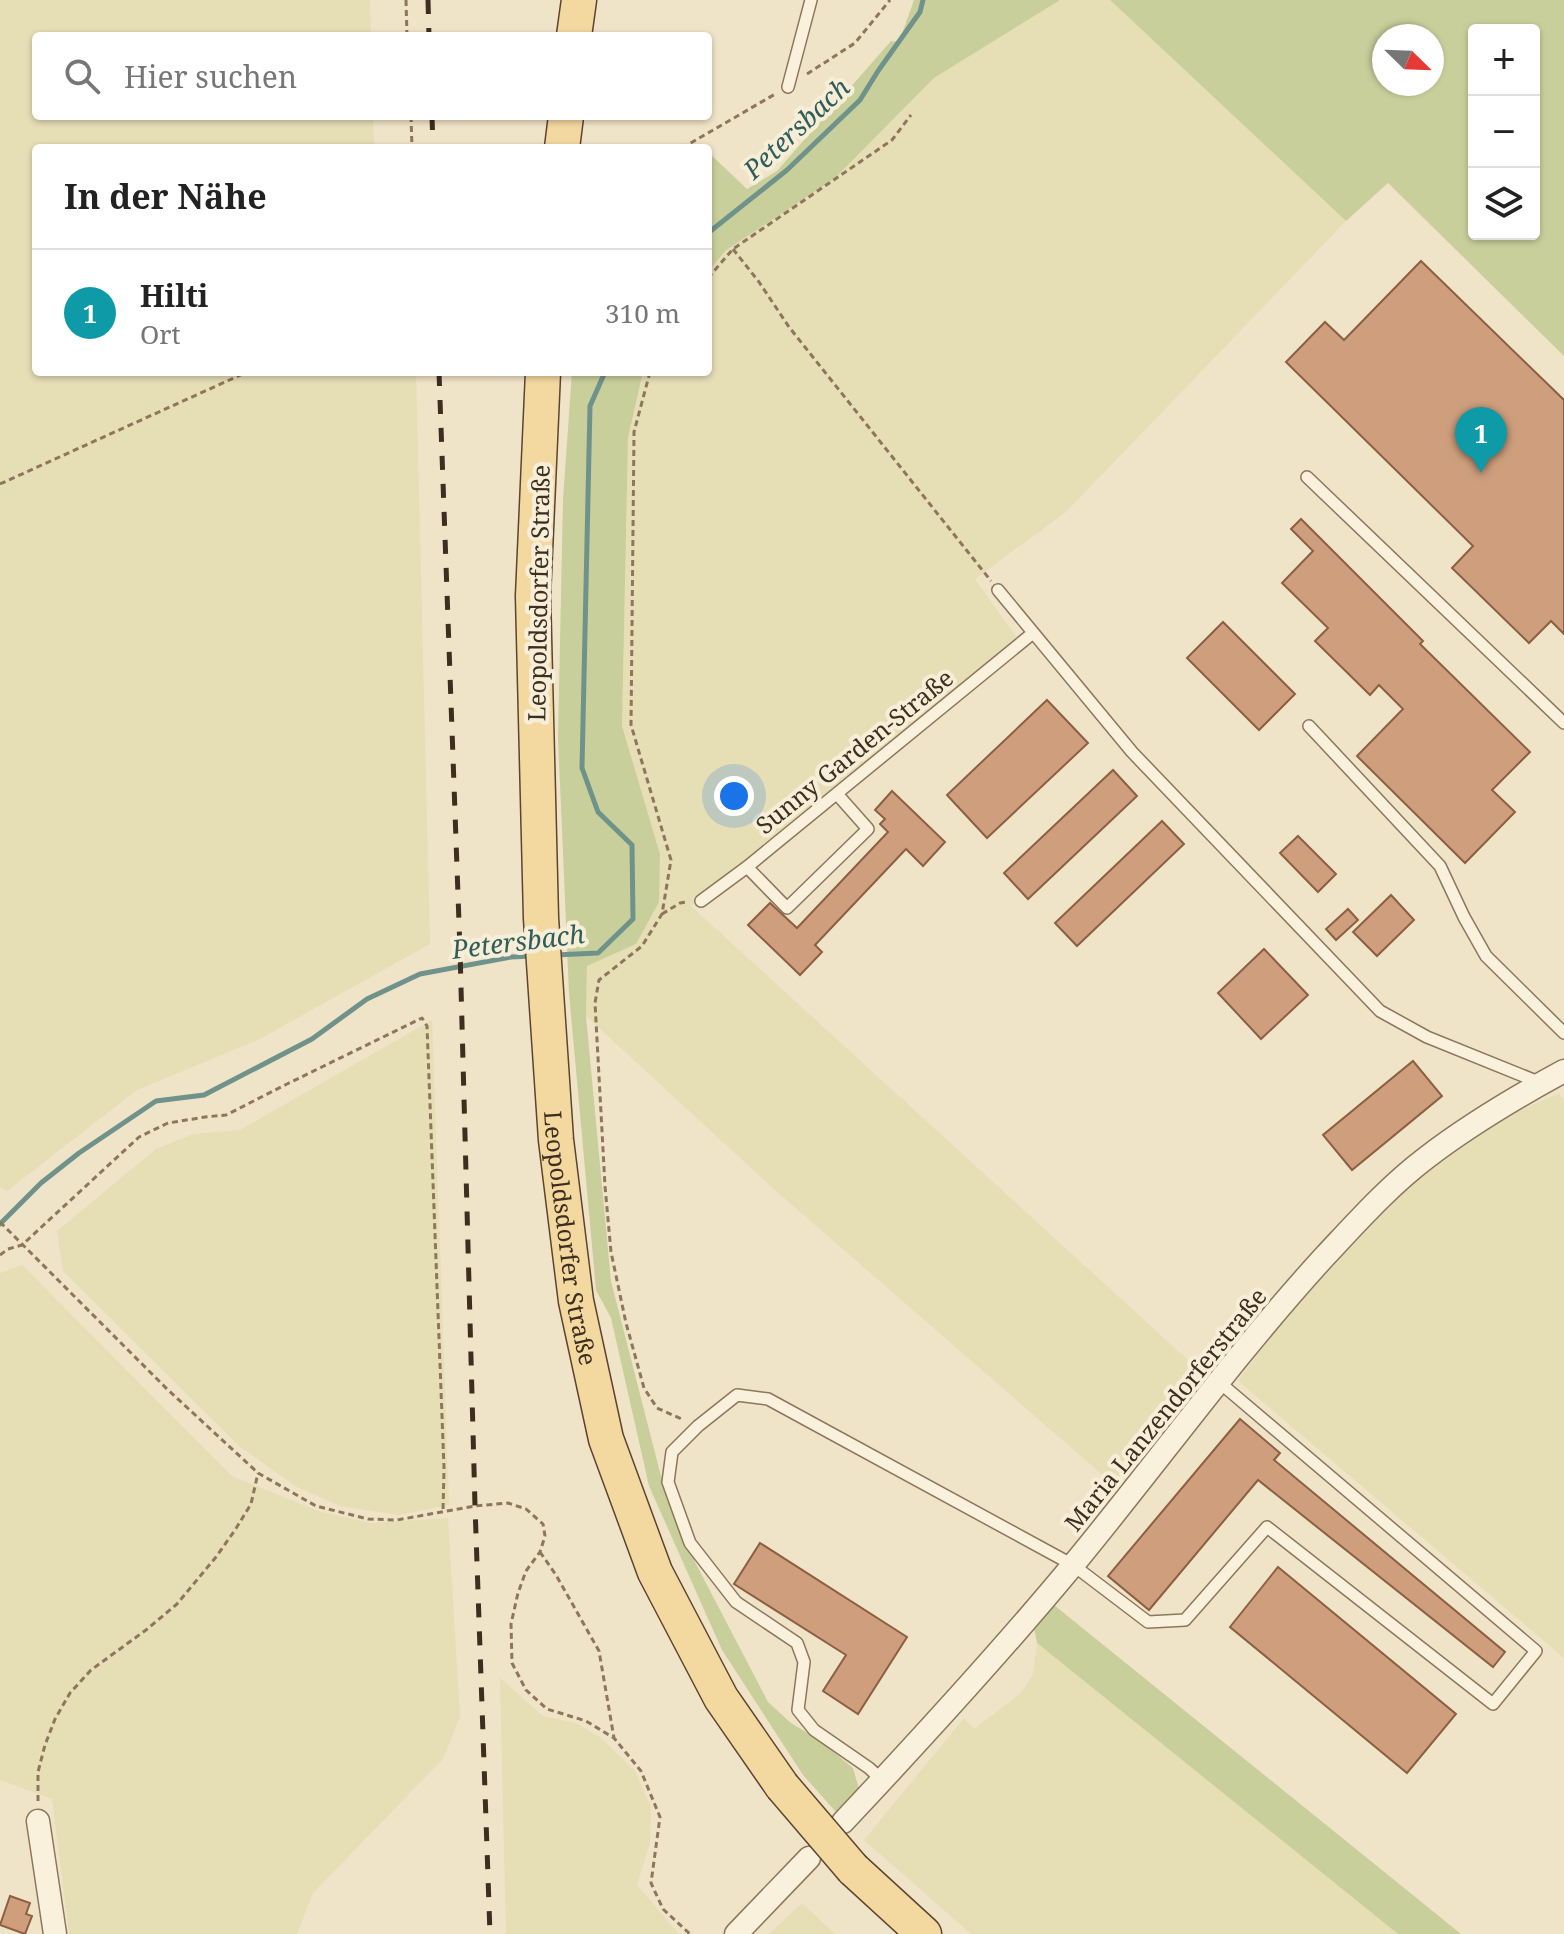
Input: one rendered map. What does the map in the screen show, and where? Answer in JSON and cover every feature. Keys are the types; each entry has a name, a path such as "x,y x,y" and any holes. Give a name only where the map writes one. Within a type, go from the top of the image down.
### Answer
{"main road":[{"path":"575,32 579,0"},
{"path":"562,144 566,120"},
{"name":"Leopoldsdorfer Straße","path":"543,376 533,596 545,991 556,1140 576,1301 606,1439 655,1572 721,1698 782,1786 853,1869 924,1934"}],"street":[{"name":"Maria Lanzendorferstraße","path":"843,1822 974,1680 1073,1565 1219,1382 1309,1274 1364,1214 1424,1159 1484,1118 1564,1071"},
{"path":"38,1821 55,1934"},
{"path":"736,1934 809,1858"}],"lane":[{"path":"788,87 811,0"},
{"path":"1307,477 1564,723"},
{"path":"998,590 1132,752 1380,1011 1427,1037 1541,1084"},
{"name":"Sunny Garden-Straße","path":"701,901 747,867 1033,633"},
{"path":"1309,726 1440,866 1486,956 1564,1033"},
{"path":"747,867 787,908 868,829 837,794"},
{"path":"882,1780 814,1730 798,1710 804,1662 797,1643 736,1602 690,1543 668,1482 672,1452 698,1426 737,1395 768,1399 1073,1565 1148,1622 1185,1620 1267,1527 1493,1704 1536,1651 1219,1382"}],"path":[{"path":"406,0 407,32"},
{"path":"712,273 733,249 892,140 911,115"},
{"path":"411,120 412,144"},
{"path":"733,249 789,327 998,590"},
{"path":"0,484 238,376"},
{"path":"649,376 634,432 631,725 671,860 662,914 642,946 599,980 595,1003 611,1252 626,1323 644,1388 657,1408 698,1426"},
{"path":"662,914 680,903 701,901"},
{"path":"0,1255 22,1245 139,1137 168,1123 226,1115 422,1018 427,1026 444,1468 443,1512"},
{"path":"0,1222 167,1389 258,1473 316,1506 368,1519 397,1520 508,1503 526,1509 543,1524 545,1536 540,1552 526,1571 511,1624 512,1663 526,1690 547,1709 586,1721 614,1738 641,1771 660,1817 651,1883 663,1909 690,1934"},
{"path":"38,1821 38,1772 55,1719 70,1693 91,1670 177,1604 216,1557 251,1504 258,1473"},
{"path":"540,1552 599,1651 614,1738"}],"shaded area":[{"path":"0,0 370,0 371,32 32,32 32,120 373,120 374,144 32,144 32,376 416,376 430,944 258,1040 137,1090 7,1191 0,1187"},
{"path":"1060,0 1110,0 1346,221 1066,512 975,579 1018,639 691,906 1200,1371 1113,1484 776,1191 586,1016 587,966 636,944 660,854 622,726 628,438 642,376 712,376 712,267 724,251 835,178 934,78"},
{"path":"432,1020 449,1505 399,1515 340,1506 297,1487 240,1447 63,1271 57,1231 156,1149 193,1134 240,1130"},
{"path":"1559,1093 1564,1100 1564,1658 1238,1381 1279,1324 1404,1190 1502,1119"},
{"path":"22,1265 232,1476 318,1511 370,1523 448,1518 460,1717 443,1759 313,1893 297,1934 69,1934 52,1799 0,1780 0,1273"},
{"path":"1037,1643 1398,1934 971,1934 864,1840 964,1718 974,1729 1021,1693 1033,1674"},
{"path":"500,1678 543,1716 576,1723 600,1737 635,1771 651,1807 650,1843 637,1885 679,1934 506,1934"},
{"path":"802,1903 835,1934 769,1934"}],"green space":[{"path":"914,0 1060,0 934,78 835,178 725,251 712,267 712,156 747,189 777,171 891,41 899,42"},
{"path":"1110,0 1564,0 1564,356 1388,183 1346,221"},
{"path":"572,376 642,376 628,438 622,726 660,854 659,902 636,944 587,966 586,1016 611,1281 663,1484 695,1562 768,1702 791,1723 819,1740 853,1768 859,1789 846,1808 836,1812 803,1775 722,1650 649,1486 611,1318 596,1290 569,993 558,738 563,499"},
{"path":"1054,1605 1461,1934 1398,1934 1037,1643 1034,1628"}],"building":[{"path":"1421,261 1564,400 1564,634 1551,621 1529,643 1452,568 1473,546 1286,362 1325,322 1344,340"},
{"path":"1301,519 1423,641 1420,644 1530,752 1492,790 1515,812 1465,863 1357,756 1403,709 1379,685 1370,695 1315,641 1328,628 1282,583 1313,551 1291,529"},
{"path":"1223,622 1295,694 1259,730 1187,658"},
{"path":"1047,700 1088,743 987,838 947,795"},
{"path":"1113,770 1137,796 1028,899 1004,873"},
{"path":"892,791 945,842 923,866 906,849 815,945 822,952 800,975 748,925 770,903 797,928 888,832 880,824 885,819 875,810"},
{"path":"1162,821 1184,844 1077,946 1055,923"},
{"path":"1298,836 1336,874 1318,892 1280,853"},
{"path":"1391,895 1414,920 1377,956 1353,932"},
{"path":"1348,909 1358,920 1336,940 1326,929"},
{"path":"1264,949 1308,995 1261,1039 1218,993"},
{"path":"1413,1061 1442,1096 1352,1170 1323,1135"},
{"path":"1240,1419 1280,1453 1274,1460 1505,1652 1493,1667 1258,1480 1149,1610 1108,1576"},
{"path":"760,1543 907,1637 858,1714 823,1691 846,1655 734,1584"},
{"path":"1278,1567 1456,1714 1407,1773 1230,1627"},
{"path":"10,1896 30,1903 26,1914 32,1916 25,1934 0,1925"}],"waterway":[{"name":"Petersbach","path":"712,230 787,170 860,100 920,12 923,0"},
{"name":"Petersbach","path":"555,955 598,953 633,919 632,845 598,812 582,768 590,406 603,376"},
{"name":"Petersbach","path":"0,1224 41,1183 79,1153 156,1101 204,1095 312,1039 367,999 420,974 511,957 533,956"}],"railway":[{"path":"428,0 429,32"},
{"path":"432,120 433,144"},
{"path":"439,376 490,1934"}],"place":[{"name":"Hilti","path":"1481,473"}]}
